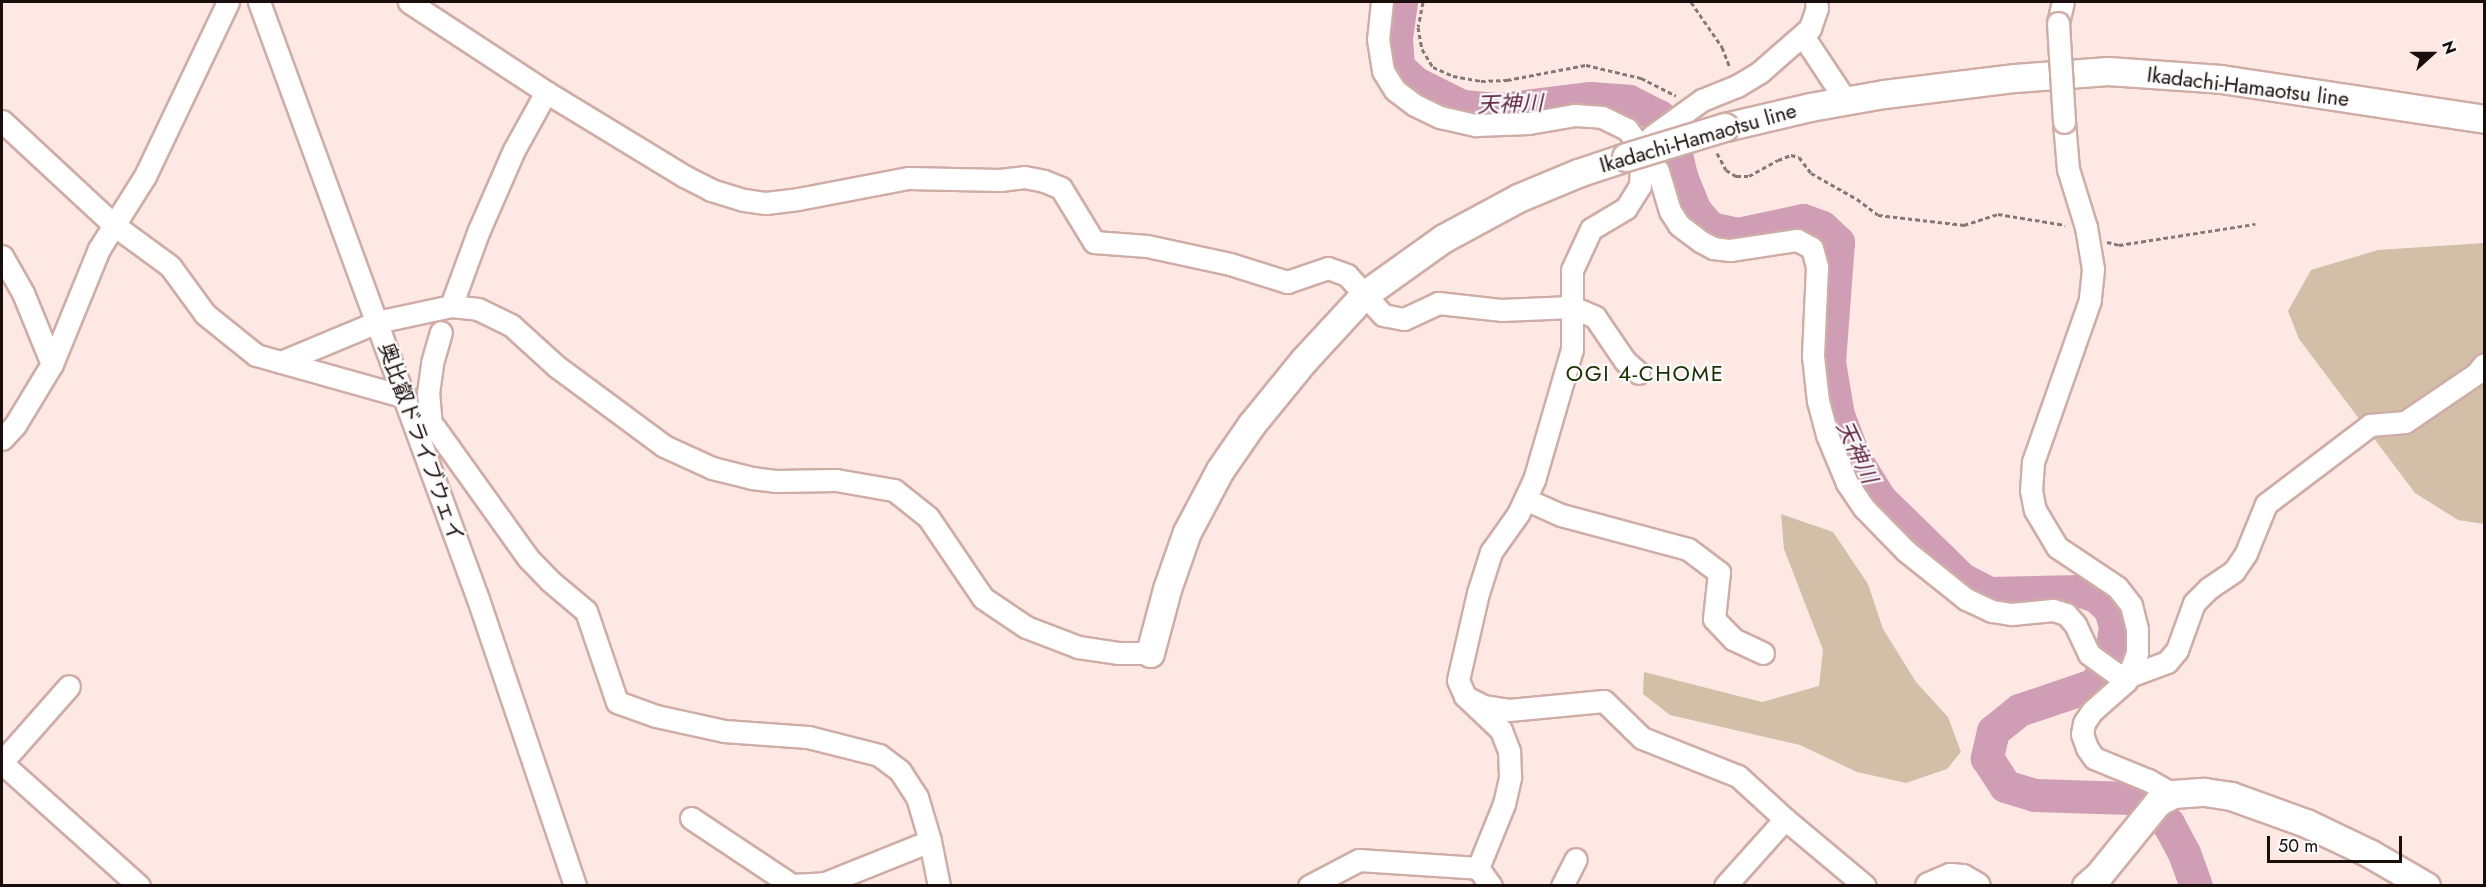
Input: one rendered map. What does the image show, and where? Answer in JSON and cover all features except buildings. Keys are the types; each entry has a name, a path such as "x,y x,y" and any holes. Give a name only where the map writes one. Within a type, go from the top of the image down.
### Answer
{"main road":[{"name":"Ikadachi-Hamaotsu line","path":"1150,653 1167,589 1187,532 1221,470 1251,425 1304,360 1364,296 1444,238 1518,198 1640,147 1720,140 1846,101 2015,78 2108,71 2221,79 2484,119"},
{"path":"2086,885 2165,798 2204,792 2231,796 2306,823 2369,853 2426,885"},
{"path":"1929,885 1950,877 1962,878 1976,885"}],"street":[{"path":"2,439 15,425 52,364 99,249 145,176 228,2"},
{"name":"奥比叡ドライブウェイ","path":"259,2 405,398 423,427 478,599 575,885"},
{"path":"409,2 546,92 684,176 711,190 744,200 766,202 798,199 908,178 1000,180 1024,177 1044,181 1061,188 1094,242 1147,246 1230,264 1287,282 1328,268 1347,275 1383,315 1404,319 1438,303 1501,310 1572,307 1595,317 1625,361 1639,373"},
{"path":"1382,2 1378,39 1383,71 1395,90 1415,105 1440,117 1476,125 1529,123 1575,115 1602,117 1627,129 1658,171 1670,211 1679,225 1700,241 1713,248 1730,250 1797,240 1812,248 1817,267 1813,356 1822,419 1847,483 1878,524 1936,578 1966,599 1992,611 2012,614 2053,610 2066,614 2075,624 2089,654 2121,675 2167,662 2177,650 2194,603 2234,571 2246,553 2266,504 2370,425 2405,422 2477,373 2484,364"},
{"path":"1640,147 1693,106 1737,86 1760,72 1810,28 1817,8 1816,2"},
{"path":"2063,2 2058,23 2068,169 2086,232 2093,269 2090,300 2033,462 2031,490 2035,510 2056,547 2117,587 2132,605 2138,629 2137,653 2084,723 2082,734 2086,748 2094,758 2148,780 2165,798"},
{"path":"1803,36 1846,101"},
{"path":"451,306 479,230 514,150 546,92"},
{"path":"2,122 114,225 170,266 205,314 256,355 405,398"},
{"path":"1478,868 1504,804 1510,777 1509,751 1501,730 1465,696 1458,680 1478,593 1491,552 1518,514 1534,480 1572,349 1572,270 1591,229 1626,207 1640,186 1640,147"},
{"path":"2,256 22,294 52,364"},
{"path":"281,362 377,322 451,306 478,309 511,325 556,366 664,446 712,468 775,481 836,480 894,489 927,517 983,598 1026,627 1078,647 1118,653 1150,653"},
{"path":"441,332 432,363 423,427 443,439 528,558 549,580 586,611 616,702 656,717 724,731 808,737 879,755 900,771 916,797 930,841 939,885"},
{"path":"1525,499 1561,515 1688,549 1719,573 1714,619 1733,639 1763,654"},
{"path":"69,686 2,762 139,885"},
{"path":"1465,696 1484,706 1509,710 1605,701 1642,738 1738,776 1785,819 1865,885"},
{"path":"691,818 792,885 825,883 930,841"},
{"path":"1725,885 1785,819"},
{"path":"1562,885 1576,859"},
{"path":"1310,885 1359,860 1478,868 1491,885"}],"path":[{"path":"1423,2 1418,27 1422,49 1433,67 1453,76 1481,81 1508,80 1586,65 1641,78 1693,106"},
{"path":"1691,2 1722,47 1737,86"},
{"path":"1720,140 1726,170 1749,176 1791,155 1798,157 1811,172 1857,199 1878,215 1964,225 1998,214 2086,232 2118,245 2255,224"}],"shaded area":[{"path":"2484,243 2484,524 2458,520 2415,493 2299,339 2288,311 2311,270 2378,250"},
{"path":"1781,514 1833,532 1868,584 1883,629 1916,682 1948,717 1961,752 1947,769 1906,783 1857,772 1800,745 1670,715 1643,694 1644,672 1762,702 1819,686 1823,650 1784,549"}],"waterway":[{"name":"天神川","path":"1401,2 1396,38 1398,67 1416,83 1462,106 1499,109 1590,98 1629,101 1659,116 1672,136 1681,176 1694,209 1710,228 1738,234 1803,220 1822,227 1838,242 1829,362 1838,415 1854,457 1880,499 1962,579 1989,593 2082,591 2096,596 2110,609 2115,627 2112,647 2096,684 2019,710 1993,731 1987,758 2005,786 2034,795 2130,798 2141,803 2168,823 2184,853 2196,886"}],"district":[{"name":"OGI 4-CHOME","path":"1645,374"}]}
